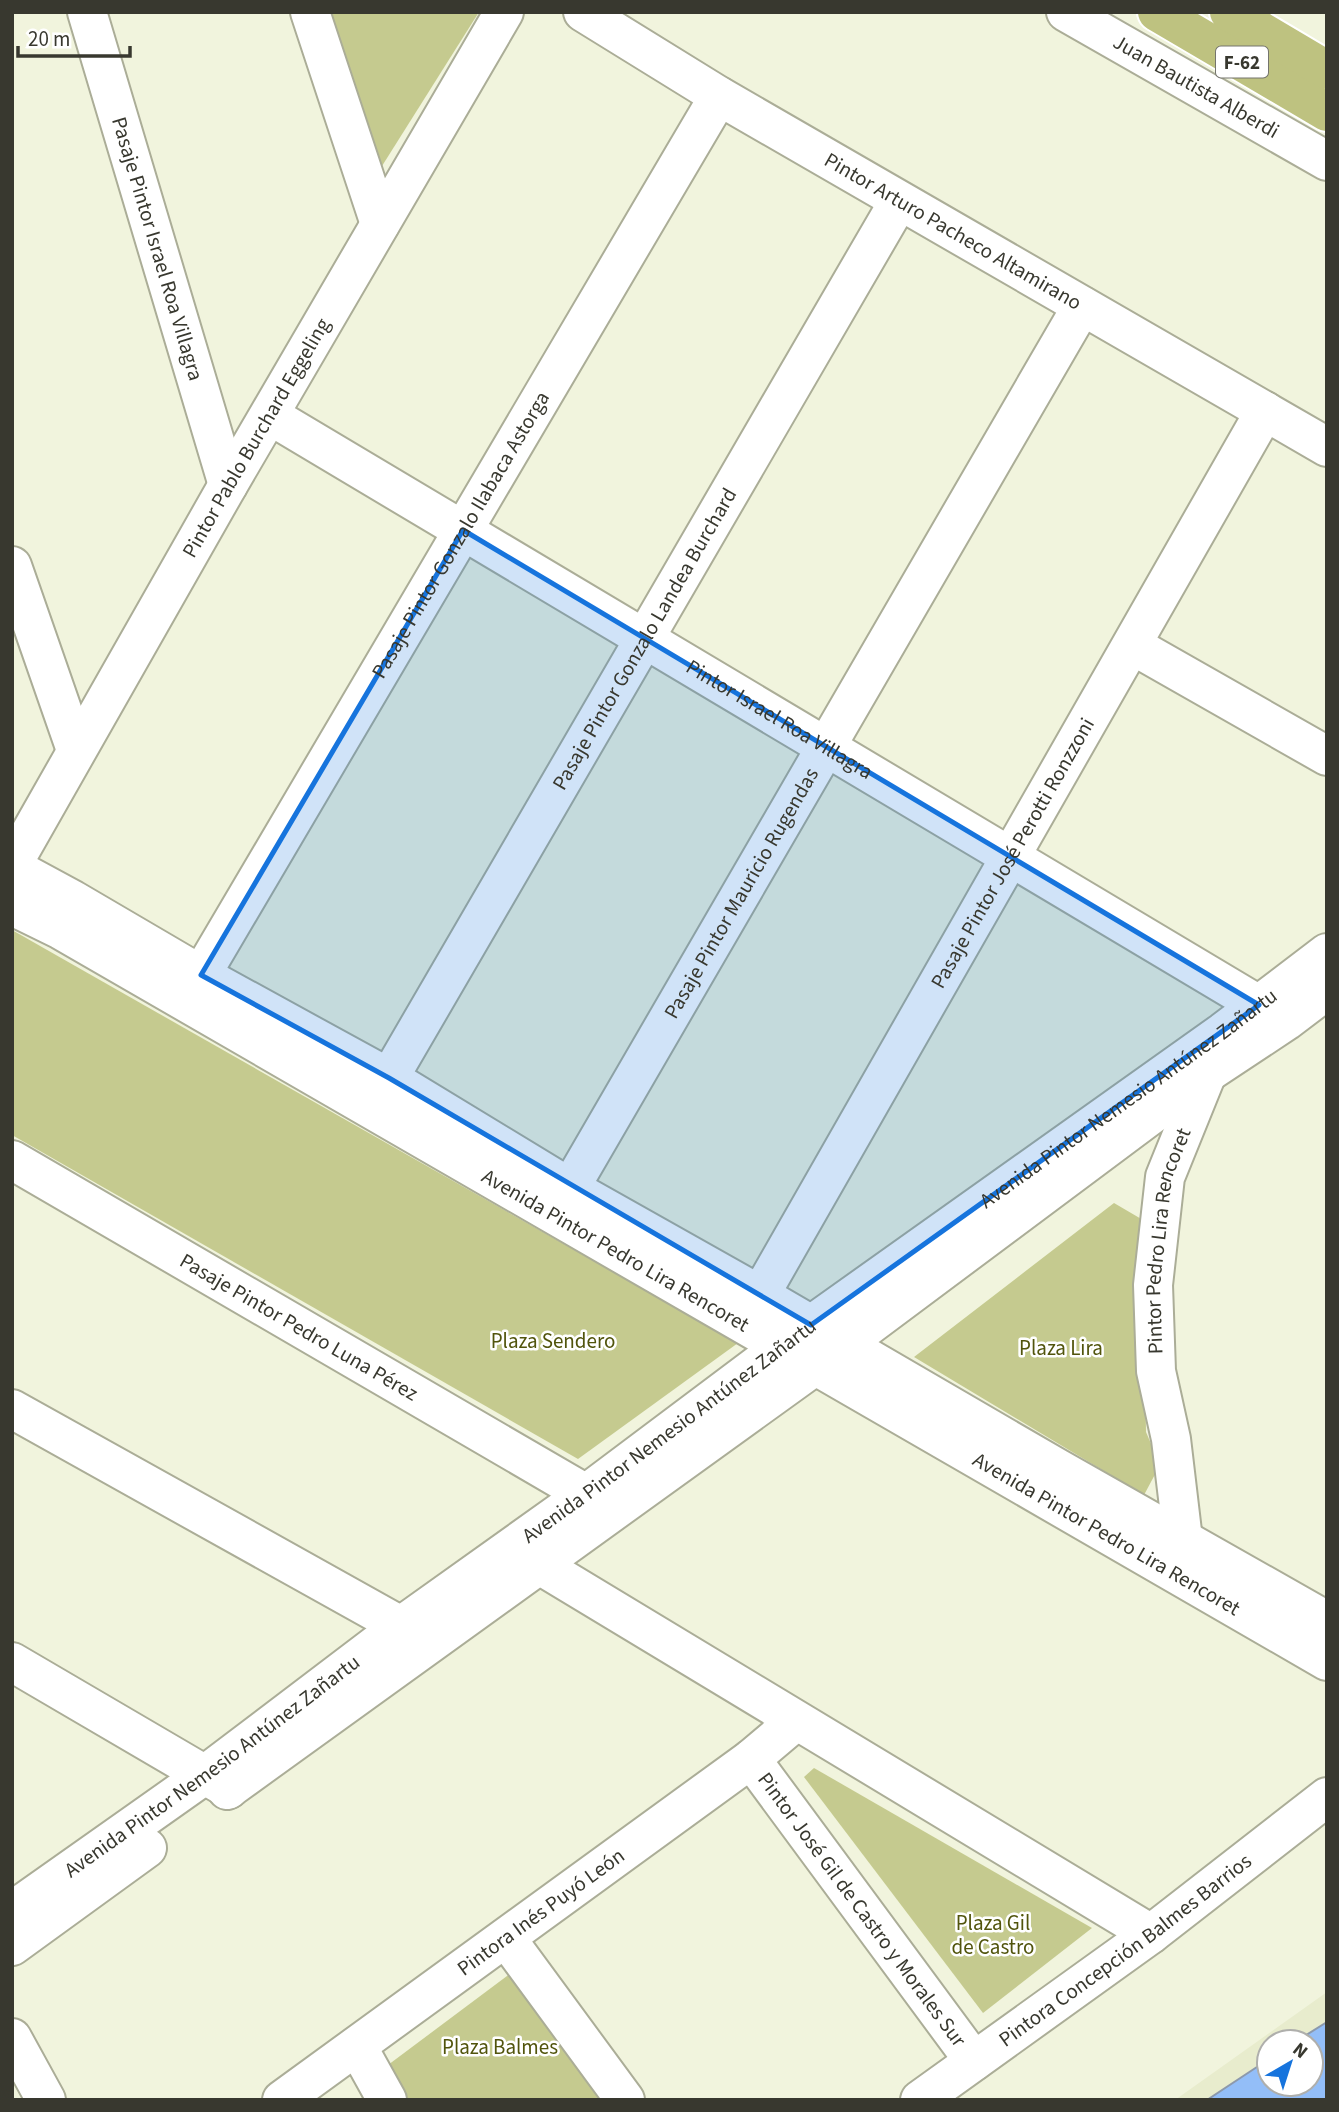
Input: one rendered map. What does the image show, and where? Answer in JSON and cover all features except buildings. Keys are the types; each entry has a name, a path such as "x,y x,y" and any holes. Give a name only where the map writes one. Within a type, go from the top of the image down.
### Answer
{"main road":[{"name":"F-62","path":"1157,12 1327,112"},
{"name":"F-62","path":"1229,12 1327,70"}],"street":[{"name":"Pasaje Pintor Israel Roa Villagra","path":"87,12 228,485"},
{"path":"310,12 380,224"},
{"name":"Pintor Pablo Burchard Eggeling","path":"12,866 228,485 271,416 504,12"},
{"name":"Pintor Arturo Pacheco Altamirano","path":"583,12 719,96 1327,447"},
{"name":"Juan Bautista Alberdi","path":"1066,12 1327,161"},
{"name":"Pasaje Pintor Gonzalo Ilabaca Astorga","path":"201,975 719,96"},
{"name":"Pasaje Pintor Gonzalo Landea Burchard","path":"389,1078 899,201"},
{"name":"Pasaje Pintor Mauricio Rugendas","path":"570,1188 1082,306"},
{"name":"Pasaje Pintor José Perotti Ronzzoni","path":"760,1295 1265,411"},
{"name":"Pintor Israel Roa Villagra","path":"271,416 1272,1013"},
{"path":"12,566 76,750"},
{"path":"1132,645 1327,756"},
{"name":"Avenida Pintor Pedro Lira Rencoret","path":"12,866 201,975 389,1078 570,1188 760,1295 813,1345 1327,1661"},
{"name":"Avenida Pintor Pedro Lira Rencoret","path":"12,906 73,937 813,1345 1183,1540 1327,1621"},
{"name":"Avenida Pintor Nemesio Antúnez Zañartu","path":"12,1946 218,1781 401,1626 586,1494 1070,1177 1206,1074 1272,1013 1327,953"},
{"name":"Avenida Pintor Nemesio Antúnez Zañartu","path":"12,1911 431,1644 538,1564 813,1345 1223,1032 1327,990"},
{"name":"Pintor Pedro Lira Rencoret","path":"1183,1540 1171,1440 1156,1371 1153,1285 1165,1177 1223,1032"},
{"name":"Pasaje Pintor Pedro Luna Pérez","path":"12,1160 586,1494"},
{"path":"12,1409 401,1626"},
{"path":"538,1564 1151,1934"},
{"path":"12,1662 218,1781"},
{"name":"Pintora Inés Puyó León","path":"282,2100 751,1759 796,1721"},
{"name":"Pintor José Gil de Castro y Morales Sur","path":"751,1759 974,2062"},
{"name":"Pintora Concepción Balmes Barrios","path":"920,2100 1151,1934 1327,1797"},
{"path":"506,1938 625,2100"},
{"path":"12,2038 46,2100"},
{"path":"357,2046 387,2100"}],"highlighted area":[{"path":"463,530 1259,1005 811,1325 389,1078 201,975"}],"shaded area":[{"path":"1327,1992 1327,2100 1175,2100 1255,2043 1255,2098 1325,2098 1325,2028 1276,2028"}],"green space":[{"path":"327,12 479,12 382,166"},
{"name":"Plaza Sendero","path":"12,930 738,1343 578,1459 12,1135"},
{"name":"Plaza Lira","path":"1114,1203 1143,1220 1146,1432 1160,1465 1144,1495 914,1357"},
{"name":"Plaza Gil de Castro","path":"814,1768 1092,1928 983,2013 804,1777"},
{"name":"Plaza Balmes","path":"511,1973 605,2100 406,2100 388,2065"}]}
